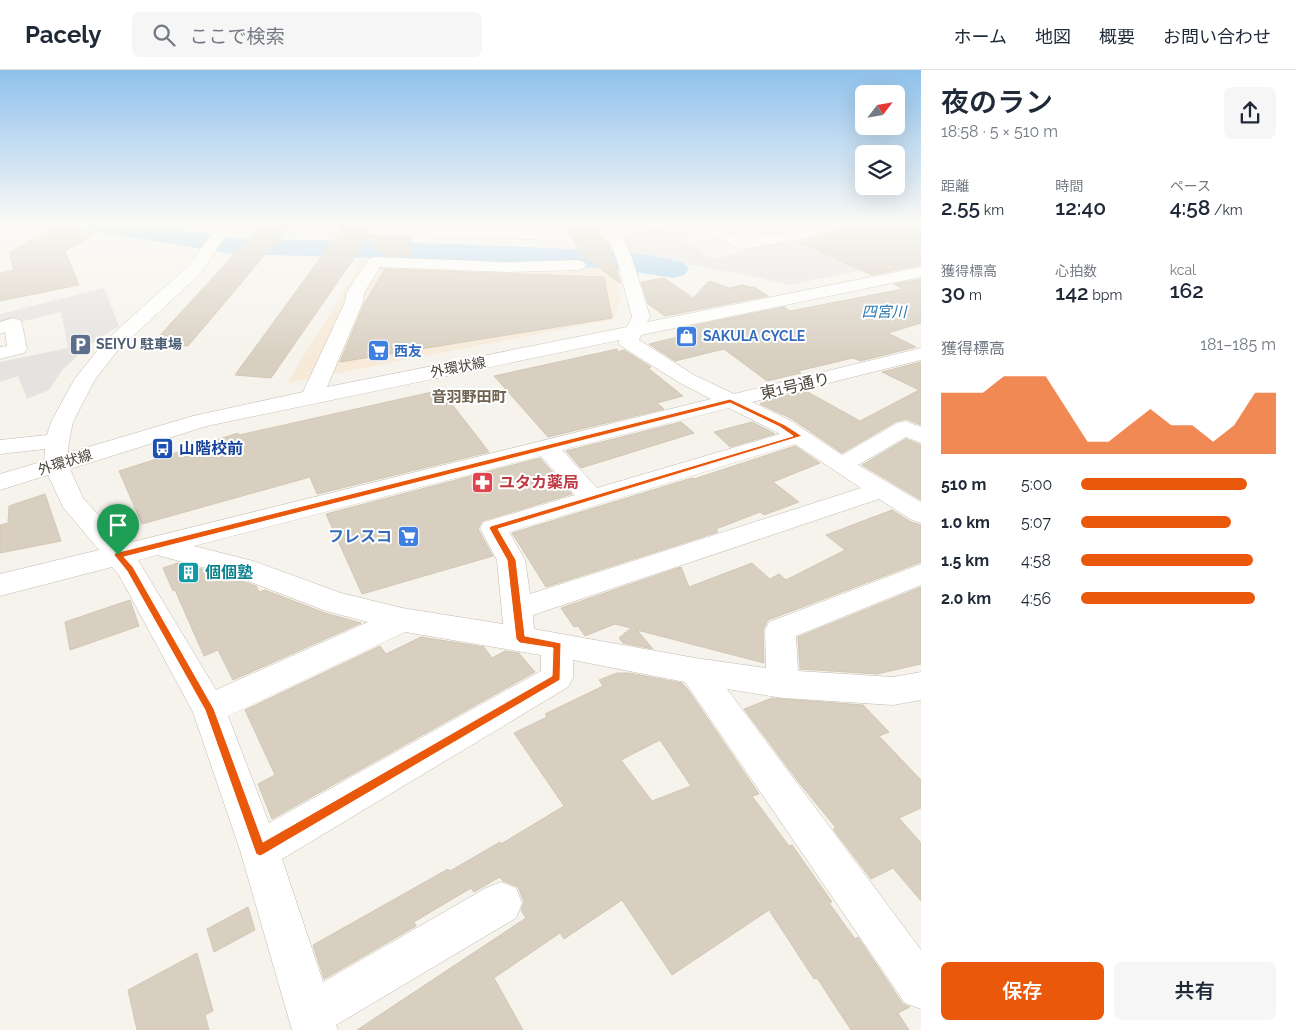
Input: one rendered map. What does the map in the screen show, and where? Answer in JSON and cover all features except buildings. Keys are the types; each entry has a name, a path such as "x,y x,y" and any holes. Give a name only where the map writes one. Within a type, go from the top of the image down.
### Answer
{"street":[{"path":"195,269 111,346 84,380 62,422 57,441 56,464 72,501 130,569 209,709 260,850 313,1022 501,903"},
{"path":"312,397 354,302 355,292 370,269"},
{"path":"627,269 641,317 628,342 687,379 783,426 841,465 921,514"},
{"name":"外環状線","path":"0,482 201,421 921,272"},
{"path":"0,328 14,324 17,349 0,353"},
{"name":"東1号通り","path":"0,585 730,401 841,376 921,354"},
{"path":"841,465 905,428 921,436"},
{"path":"520,639 512,560 493,528 798,436"},
{"path":"0,448 57,441"},
{"path":"546,448 593,499"},
{"path":"517,609 881,490"},
{"path":"154,545 243,568 336,603 402,620 557,645 695,671 783,684 893,691 921,686"},
{"path":"783,684 780,630 921,574"},
{"path":"209,709 402,620"},
{"path":"260,850 556,678 557,645"},
{"path":"695,671 921,987"}],"shaded area":[{"name":"西友","path":"358,269 612,269 618,283 621,299 614,319 287,383"},
{"path":"712,269 863,270 788,285"},
{"name":"SEIYU 駐車場","path":"104,288 119,326 96,340 63,369 49,390 27,399 18,376 0,382 0,362 68,348 61,312 0,327 0,314"}],"place":[{"name":"SAKULA CYCLE","path":"687,336"},
{"name":"SEIYU 駐車場","path":"80,344"},
{"name":"西友","path":"378,351"},
{"name":"山階校前","path":"163,448"},
{"name":"ユタカ薬局","path":"483,482"},
{"name":"フレスコ","path":"408,536"},
{"name":"個個塾","path":"189,572"}],"district":[{"name":"音羽野田町","path":"469,397"}],"route":[{"path":"730,401 783,426 798,436 493,528 512,560 520,639 557,645 556,678 260,850 209,709 130,569 118,555 730,401"}],"water label":[{"name":"四宮川","path":"884,312"}]}
